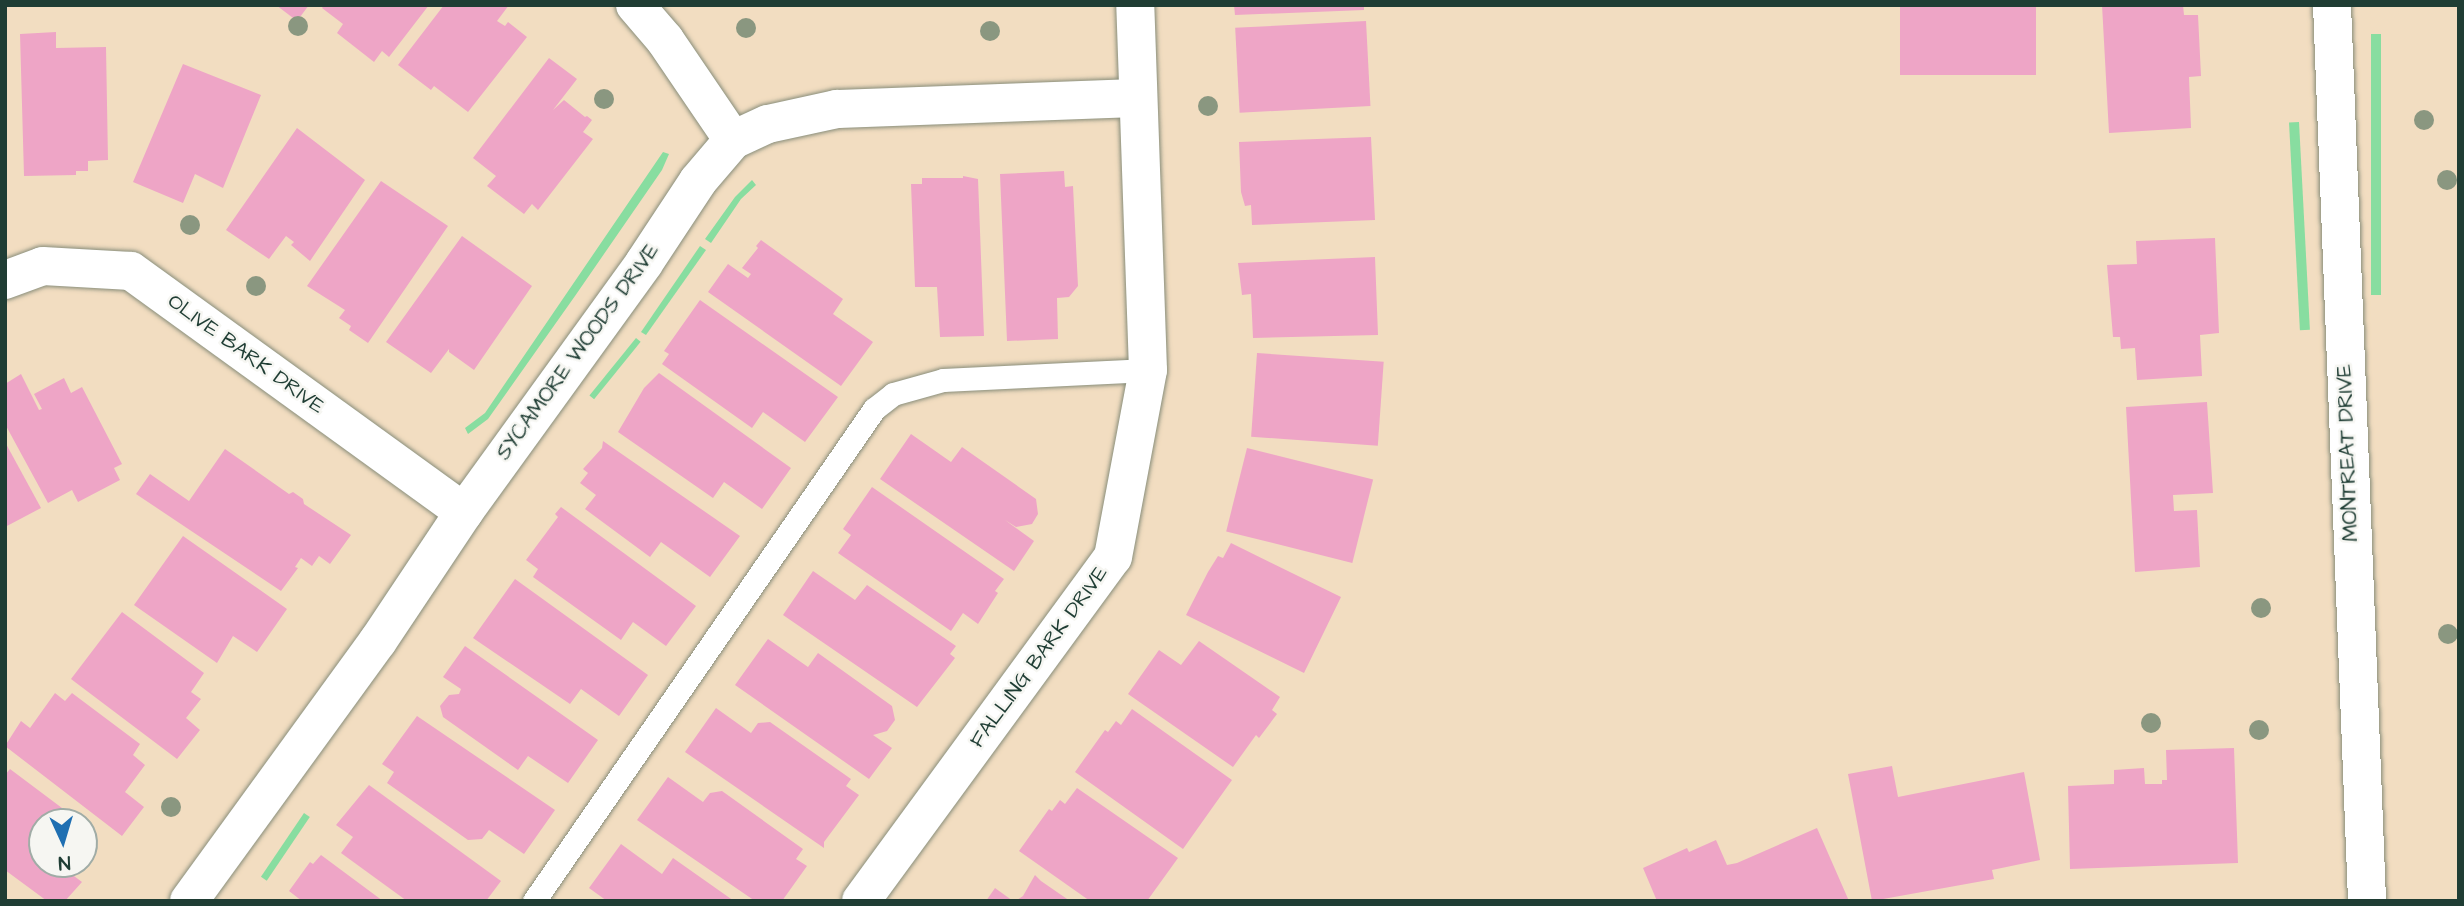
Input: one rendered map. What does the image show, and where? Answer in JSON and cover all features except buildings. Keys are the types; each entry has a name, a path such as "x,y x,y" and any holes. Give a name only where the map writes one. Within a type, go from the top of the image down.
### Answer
{"street":[{"path":"635,5 665,40 733,140"},
{"name":"FALLING BARK DRIVE","path":"861,901 1113,556 1148,370 1135,5"},
{"name":"MONTREAT DRIVE","path":"2332,5 2367,901"},
{"name":"SYCAMORE WOODS DRIVE","path":"189,901 379,641 464,512 644,263 698,181 733,140 768,124 837,108 1137,98"},
{"name":"OLIVE BARK DRIVE","path":"5,280 43,266 131,271 464,512"}],"lane":[{"path":"534,901 874,409 893,394 943,380 1148,370"}],"green space":[{"path":"2371,34 2381,34 2381,295 2371,295"},
{"path":"2299,122 2310,330 2300,330 2289,123"},
{"path":"663,152 669,154 662,170 575,296 488,419 468,434 465,428 485,413"},
{"path":"752,180 756,185 741,199 711,243 705,239 735,197"},
{"path":"700,246 706,250 646,335 641,332"},
{"path":"636,338 641,342 594,399 589,396"},
{"path":"304,813 310,817 267,881 261,877"}]}
